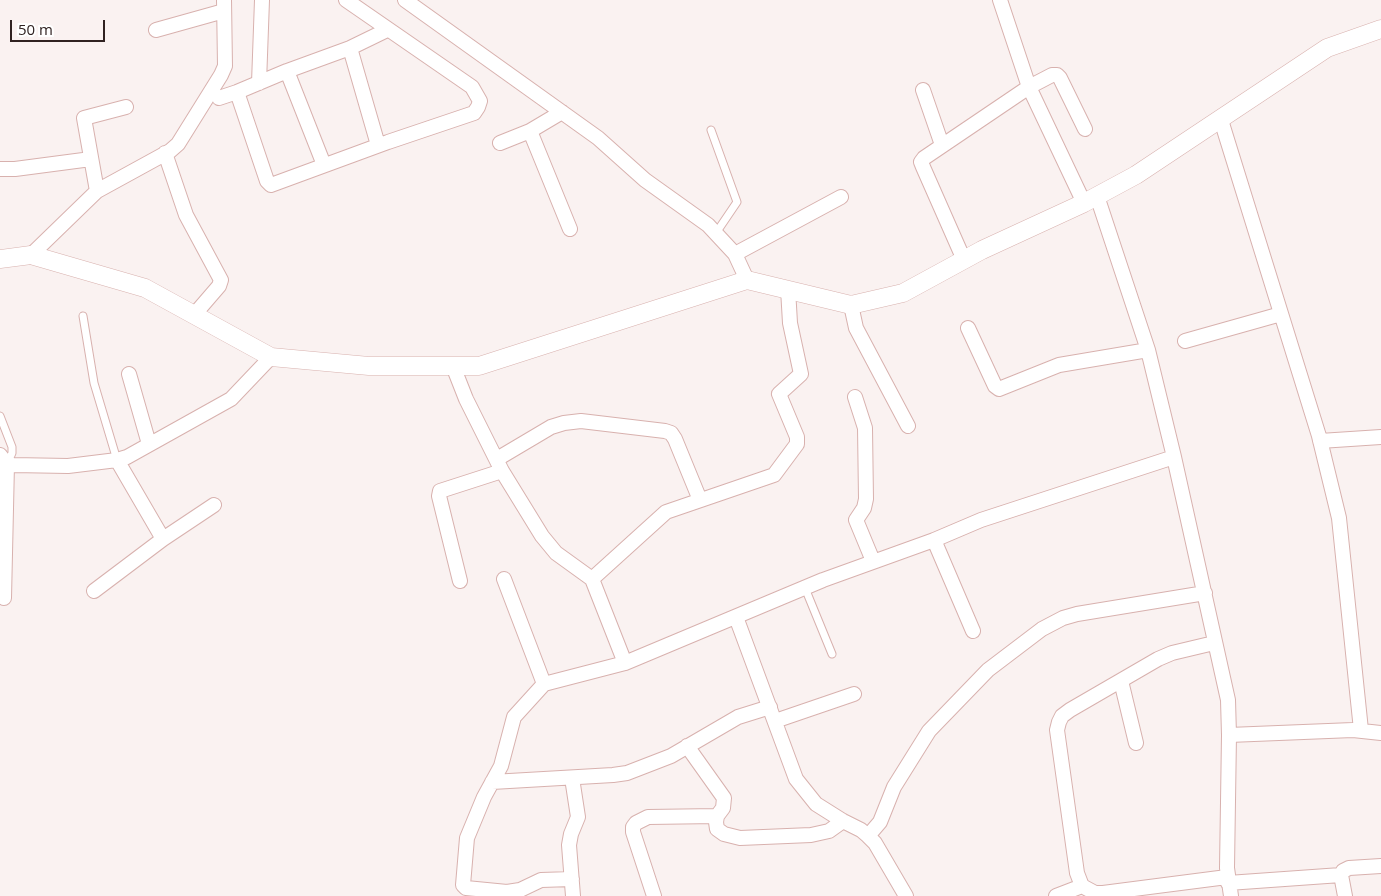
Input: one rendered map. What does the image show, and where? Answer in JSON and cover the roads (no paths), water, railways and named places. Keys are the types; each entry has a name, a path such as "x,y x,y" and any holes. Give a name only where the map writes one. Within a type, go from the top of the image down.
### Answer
{"street":[{"path":"259,83 262,0"},
{"path":"237,92 267,182 271,185 378,145 474,113 480,101 472,87 346,0"},
{"path":"405,0 598,138 645,180 708,225 735,254 747,280"},
{"path":"1000,0 1029,87 1091,199 1148,350 1174,456 1228,700 1229,885"},
{"path":"31,255 97,191 178,144 223,70 226,54 224,5 156,30"},
{"path":"0,259 31,255 145,288 271,357 369,366 479,366 747,280 851,305 902,293 964,260 1091,199 1136,175 1327,48 1381,29"},
{"path":"219,98 350,48 388,30"},
{"path":"350,48 378,145"},
{"path":"287,71 324,166"},
{"path":"964,260 922,162 924,158 1029,87 1052,75 1057,75 1085,129"},
{"path":"923,90 942,145"},
{"path":"97,191 84,118 126,107"},
{"path":"500,143 530,131 562,112"},
{"path":"1221,120 1320,441 1339,518 1361,730"},
{"path":"530,131 570,229"},
{"path":"165,153 186,215 221,280 219,286 194,315"},
{"path":"0,169 16,169 91,159"},
{"path":"735,254 841,197"},
{"path":"592,579 666,512 774,475 797,444 797,437 779,394 801,374 790,327 788,289"},
{"path":"851,305 856,328 908,426"},
{"path":"1185,340 1281,314"},
{"path":"968,328 995,386 999,389 1059,365 1148,350"},
{"path":"4,459 13,465 68,466 128,457 230,399 271,357"},
{"path":"453,366 466,399 499,465 547,542 556,553 592,579 625,663"},
{"path":"128,374 149,444"},
{"path":"855,397 865,428 866,499 864,508 856,520 873,561"},
{"path":"460,581 439,496 440,491 499,465 551,427 564,422 581,421 671,433 700,500"},
{"path":"1320,441 1381,438"},
{"path":"572,879 541,880 515,891 506,892 464,887 467,838 484,797 501,766 514,718 544,684 625,663 805,588 873,561 934,540 981,520 1174,456"},
{"path":"4,459 4,598"},
{"path":"117,460 163,539"},
{"path":"94,591 163,539 214,505"},
{"path":"934,540 973,631"},
{"path":"504,579 544,684"},
{"path":"868,836 880,822 894,787 929,731 988,670 1042,629 1063,618 1077,614 1205,593"},
{"path":"736,617 792,768 802,787 816,804 868,836 875,844 906,896"},
{"path":"1214,643 1165,656 1062,716 1058,730 1077,873 1082,886 1095,893 1102,893 1229,885 1342,875"},
{"path":"1121,681 1136,742"},
{"path":"492,782 614,776 627,773 663,760 738,718 772,714 854,694"},
{"path":"1229,735 1361,730 1381,733"},
{"path":"687,746 724,798 723,808 717,816 716,822 720,832 740,838 822,833 829,831 843,821"},
{"path":"572,778 578,817 569,840 573,896"},
{"path":"654,896 634,832 636,823 648,817 717,816"},
{"path":"1345,896 1343,871 1349,868 1381,866"},
{"path":"1056,896 1082,886"}],"lane":[{"path":"712,130 737,202 716,233"},
{"path":"83,316 94,382 117,460"},
{"path":"0,416 12,447 4,459"},
{"path":"805,588 832,654"}]}
